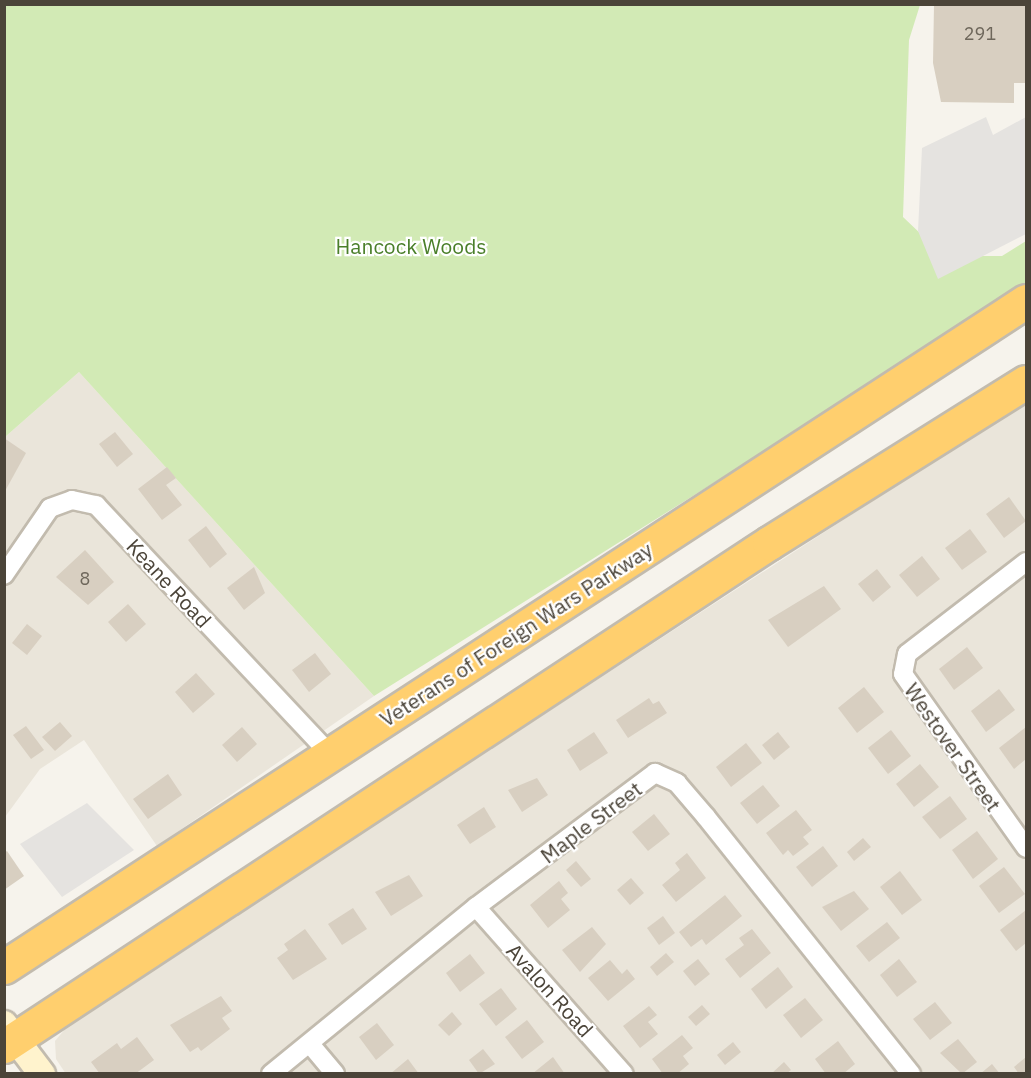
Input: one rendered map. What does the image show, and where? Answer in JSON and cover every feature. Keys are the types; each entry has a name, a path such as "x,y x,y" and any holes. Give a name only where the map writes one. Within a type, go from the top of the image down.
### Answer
{"highway":[{"name":"Veterans of Foreign Wars Parkway","path":"4,967 1026,301"},
{"path":"8,1037 753,554 1026,382"}],"street":[{"name":"Keane Road","path":"4,575 50,508 72,500 96,506 330,754"},
{"name":"Westover Street","path":"1026,562 907,654 903,674 1026,848"},
{"name":"Maple Street","path":"271,1074 476,907 655,773 664,774 706,817 911,1074"},
{"name":"Avalon Road","path":"476,907 624,1074"},
{"path":"8,1037 42,1074"},
{"path":"310,1044 335,1074"}],"shaded area":[{"path":"986,117 993,135 1026,117 1026,234 938,279 918,231 922,148"},
{"path":"79,372 374,696 157,846 84,740 40,769 5,817 5,437"},
{"path":"1026,401 1026,1073 66,1074 56,1059 55,1041 71,1022"},
{"path":"87,803 134,850 62,897 20,844"}],"green space":[{"name":"Hancock Woods","path":"5,5 920,5 909,40 903,217 944,256 1002,256 1026,241 1026,287 374,696 79,372 5,437"}],"building":[{"path":"934,4 1026,4 1026,83 1014,83 1014,103 941,102 933,63"},
{"path":"115,432 133,454 117,467 99,444"},
{"path":"4,438 26,453 4,493"},
{"path":"167,467 176,478 166,485 182,505 162,520 138,489"},
{"path":"1009,497 1026,521 1004,538 986,514"},
{"path":"206,526 227,554 210,568 188,540"},
{"path":"970,529 987,552 962,570 945,548"},
{"path":"85,550 114,582 88,605 56,577"},
{"path":"922,556 940,579 917,597 899,575"},
{"path":"254,567 265,593 244,610 227,588"},
{"path":"877,569 891,587 873,602 858,584"},
{"path":"824,586 841,609 788,647 768,620"},
{"path":"128,604 146,624 126,642 108,622"},
{"path":"27,624 42,636 27,655 12,643"},
{"path":"967,647 983,668 954,690 939,669"},
{"path":"315,653 331,674 309,692 292,670"},
{"path":"196,673 215,694 193,713 175,692"},
{"path":"864,687 884,712 857,733 838,708"},
{"path":"999,689 1015,710 986,732 971,711"},
{"path":"649,698 653,704 659,701 667,713 628,738 616,720"},
{"path":"60,722 72,736 55,751 42,737"},
{"path":"26,726 44,750 31,759 13,735"},
{"path":"242,727 257,744 237,762 222,745"},
{"path":"1026,727 1026,759 1014,769 999,748"},
{"path":"891,730 911,756 888,774 868,748"},
{"path":"594,732 608,753 580,771 567,750"},
{"path":"778,732 790,747 774,760 762,745"},
{"path":"746,743 762,763 731,787 716,767"},
{"path":"920,764 939,787 914,807 896,784"},
{"path":"168,774 182,795 148,819 133,799"},
{"path":"537,778 548,795 522,812 508,790"},
{"path":"763,785 780,806 757,824 740,803"},
{"path":"950,796 967,819 940,839 922,817"},
{"path":"484,807 496,827 470,844 457,825"},
{"path":"796,810 812,830 803,837 809,844 793,856 788,850 783,855 766,833"},
{"path":"654,814 670,834 648,851 632,832"},
{"path":"977,831 998,859 973,879 952,850"},
{"path":"863,838 871,847 854,861 847,852"},
{"path":"823,846 838,866 812,887 796,867"},
{"path":"7,851 24,876 4,890 4,853"},
{"path":"687,853 706,878 676,902 662,885 680,870 675,863"},
{"path":"576,861 591,879 581,887 566,870"},
{"path":"1004,867 1025,894 999,913 979,886"},
{"path":"900,871 922,900 902,915 880,887"},
{"path":"409,875 423,896 391,916 375,892"},
{"path":"631,878 644,893 630,905 617,890"},
{"path":"559,881 568,893 561,899 570,910 548,928 530,905"},
{"path":"854,891 869,909 841,931 822,907"},
{"path":"725,895 742,916 706,945 702,939 691,947 679,932"},
{"path":"353,908 367,929 342,945 328,924"},
{"path":"1026,910 1026,943 1016,951 1000,930"},
{"path":"663,916 675,933 659,945 647,928"},
{"path":"887,922 900,938 869,962 856,946"},
{"path":"592,927 606,944 580,972 562,950"},
{"path":"305,929 327,959 293,980 277,958 288,950 284,944"},
{"path":"752,929 771,953 740,978 725,959 744,945 739,938"},
{"path":"666,953 674,962 657,976 650,967"},
{"path":"470,954 485,973 460,992 446,973"},
{"path":"698,959 710,974 695,986 683,971"},
{"path":"899,959 917,982 897,997 880,975"},
{"path":"610,960 622,974 627,969 635,979 608,1001 588,978"},
{"path":"778,967 793,987 766,1009 751,989"},
{"path":"501,988 517,1009 496,1026 479,1004"},
{"path":"221,996 232,1011 222,1018 230,1029 201,1051 198,1047 190,1052 170,1025"},
{"path":"805,998 823,1020 801,1038 783,1015"},
{"path":"935,1002 952,1023 930,1040 913,1019"},
{"path":"702,1005 710,1014 696,1026 688,1017"},
{"path":"649,1006 657,1015 648,1022 658,1034 640,1048 623,1026"},
{"path":"452,1012 462,1024 449,1036 438,1025"},
{"path":"527,1020 544,1042 522,1059 505,1037"},
{"path":"377,1023 394,1045 376,1060 359,1037"},
{"path":"682,1035 693,1048 683,1056 689,1064 677,1074 663,1074 652,1059"},
{"path":"137,1037 154,1060 135,1074 100,1074 91,1062 117,1043 121,1049"},
{"path":"958,1039 977,1062 962,1074 940,1053"},
{"path":"838,1041 855,1064 843,1074 826,1074 815,1059"},
{"path":"733,1042 741,1052 725,1065 717,1055"},
{"path":"483,1049 495,1064 479,1074 469,1060"},
{"path":"553,1057 565,1074 532,1074"},
{"path":"1026,1057 1026,1074 1019,1074 1014,1067"},
{"path":"408,1059 419,1074 390,1074"},
{"path":"784,1062 791,1070 786,1074 771,1074"},
{"path":"992,1064 1000,1074 980,1074"}]}
